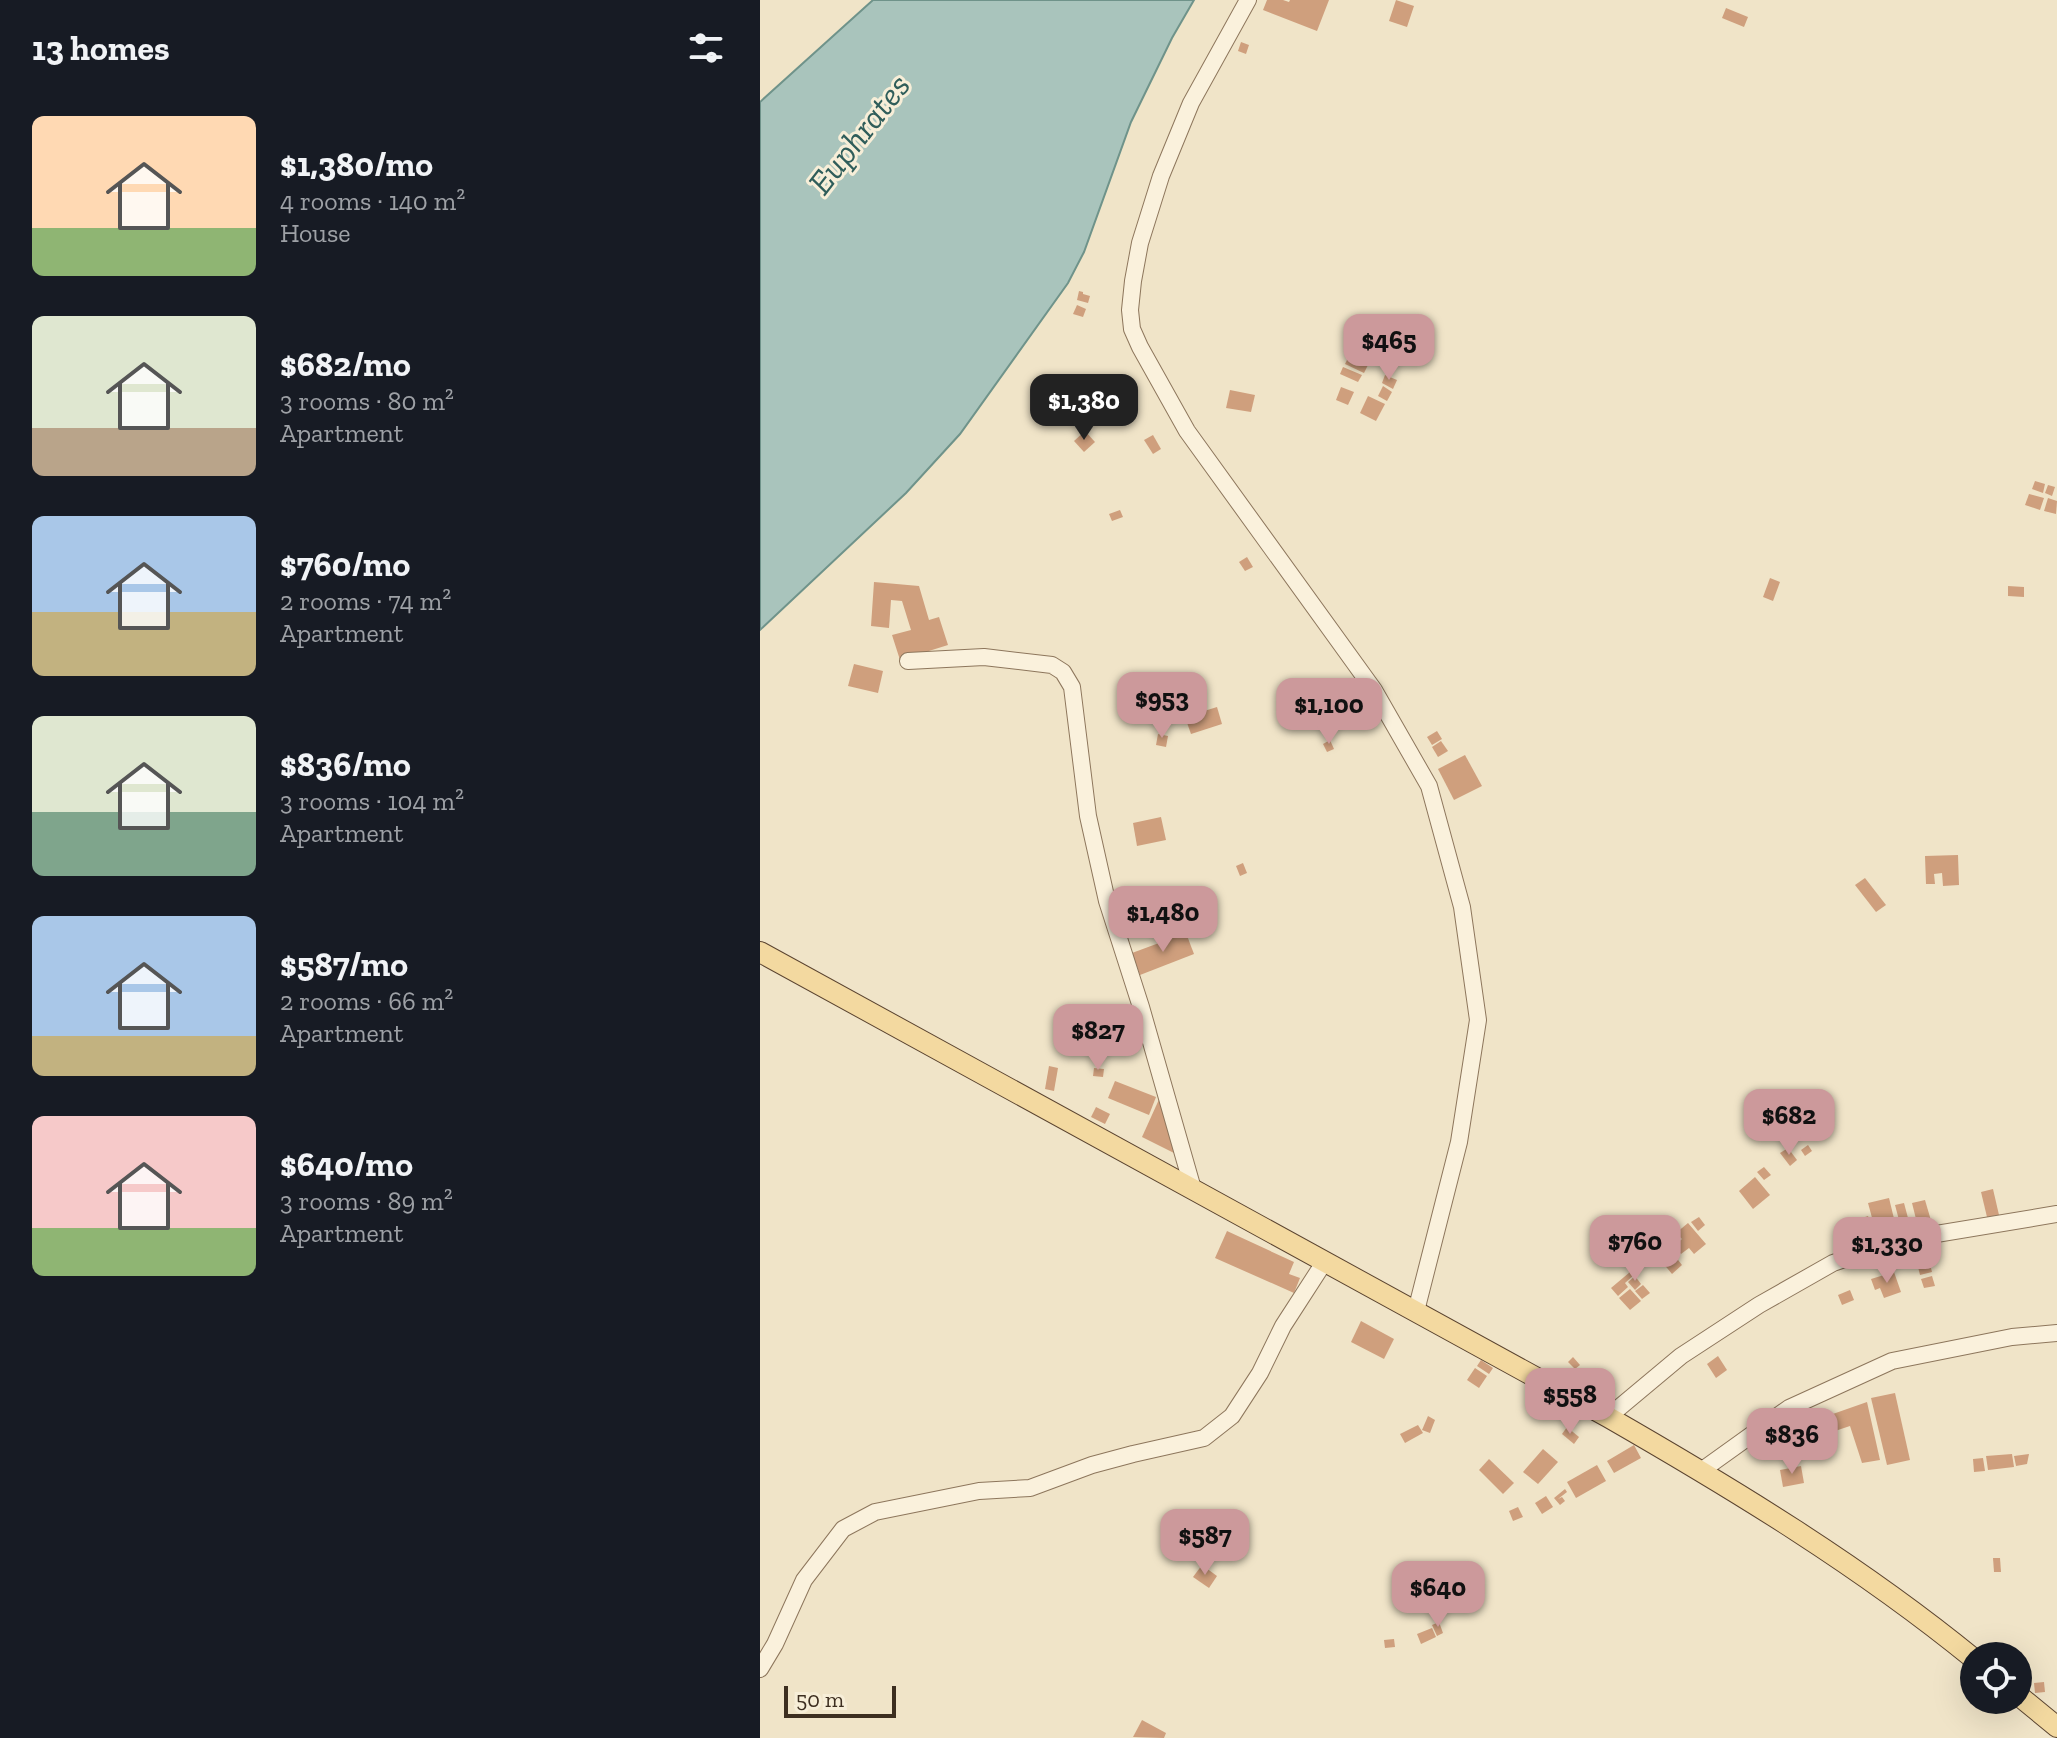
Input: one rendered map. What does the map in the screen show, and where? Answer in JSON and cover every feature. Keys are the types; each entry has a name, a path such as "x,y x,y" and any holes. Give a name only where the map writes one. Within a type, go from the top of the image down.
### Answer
{"main road":[{"path":"760,952 1608,1417 1783,1522 1862,1575 1960,1648"},
{"path":"2032,1706 2057,1727"}],"street":[{"path":"1248,0 1191,103 1161,176 1140,243 1130,310 1132,329 1187,431 1374,690 1429,786 1462,907 1478,1020 1459,1142 1416,1311"},
{"path":"908,661 984,657 1052,665 1069,680 1088,816 1107,901 1193,1189"},
{"path":"1608,1417 1681,1356 1759,1305 1833,1263 1900,1240 2057,1214"},
{"path":"760,1669 804,1580 843,1529 875,1512 979,1491 1030,1488 1092,1465 1204,1438 1232,1416 1260,1373 1283,1326 1325,1261"},
{"path":"1701,1471 1789,1408 1892,1361 2012,1337 2057,1333"}],"water":[{"name":"Euphrates","path":"873,0 1194,0 1131,122 1084,252 1068,283 960,434 906,493 760,630 760,102"}],"building":[{"path":"1267,0 1329,0 1317,31 1263,10"},
{"path":"1396,0 1414,6 1407,27 1389,21"},
{"path":"1726,8 1748,17 1744,27 1722,18"},
{"path":"1241,42 1249,45 1246,54 1238,51"},
{"path":"1079,291 1090,296 1088,303 1077,300"},
{"path":"1077,305 1086,309 1083,317 1073,314"},
{"path":"1349,356 1368,365 1364,373 1345,364"},
{"path":"1343,367 1362,375 1358,382 1340,374"},
{"path":"1385,375 1397,380 1393,389 1382,383"},
{"path":"1071,381 1084,396 1054,423 1041,408"},
{"path":"1383,386 1392,392 1387,401 1378,396"},
{"path":"1341,387 1354,392 1348,405 1336,400"},
{"path":"1230,390 1255,395 1251,412 1226,408"},
{"path":"1368,396 1385,404 1376,421 1360,413"},
{"path":"1085,431 1095,442 1084,452 1074,441"},
{"path":"1153,435 1161,449 1153,454 1144,440"},
{"path":"2035,481 2045,484 2043,493 2032,489"},
{"path":"2048,485 2055,487 2052,496 2045,493"},
{"path":"2029,494 2044,498 2040,510 2025,505"},
{"path":"2048,498 2057,501 2056,514 2044,511"},
{"path":"1120,510 1123,517 1112,521 1109,514"},
{"path":"1247,557 1253,567 1245,571 1239,562"},
{"path":"1770,578 1780,582 1773,601 1763,597"},
{"path":"874,582 919,586 929,620 939,617 948,645 900,660 892,635 911,630 902,601 891,600 889,628 871,626"},
{"path":"2008,586 2024,587 2024,597 2008,596"},
{"path":"854,664 883,671 878,693 848,686"},
{"path":"1138,683 1146,702 1125,710 1118,691"},
{"path":"1174,706 1178,715 1167,719 1164,709"},
{"path":"1217,707 1222,724 1191,734 1185,717"},
{"path":"1437,731 1442,739 1432,745 1427,737"},
{"path":"1158,734 1168,736 1166,747 1156,745"},
{"path":"1330,740 1334,749 1327,752 1323,744"},
{"path":"1441,741 1448,751 1438,757 1432,747"},
{"path":"1465,755 1482,786 1454,800 1438,769"},
{"path":"1161,817 1166,840 1137,846 1133,823"},
{"path":"1958,855 1959,885 1943,886 1942,873 1934,874 1935,884 1926,884 1925,856"},
{"path":"1243,863 1247,873 1240,876 1236,866"},
{"path":"1865,878 1886,905 1876,912 1855,885"},
{"path":"1151,886 1158,910 1142,914 1144,922 1135,924 1129,900 1136,898 1134,890"},
{"path":"1186,933 1194,954 1140,975 1132,953"},
{"path":"1049,1066 1058,1068 1054,1091 1045,1089"},
{"path":"1094,1068 1104,1069 1103,1077 1093,1076"},
{"path":"1115,1081 1156,1097 1149,1115 1108,1098"},
{"path":"1161,1095 1180,1156 1142,1137"},
{"path":"1096,1107 1110,1114 1105,1124 1091,1117"},
{"path":"1808,1145 1812,1151 1805,1156 1801,1150"},
{"path":"1788,1148 1797,1160 1790,1166 1780,1153"},
{"path":"1764,1167 1771,1175 1764,1180 1757,1172"},
{"path":"1755,1177 1770,1195 1753,1209 1739,1191"},
{"path":"1993,1189 1999,1215 1987,1217 1981,1192"},
{"path":"1889,1198 1897,1231 1877,1236 1868,1203"},
{"path":"1925,1200 1932,1224 1918,1227 1912,1203"},
{"path":"1904,1203 1908,1218 1899,1220 1895,1205"},
{"path":"1868,1216 1876,1238 1866,1241 1859,1219"},
{"path":"1699,1217 1705,1225 1698,1231 1691,1222"},
{"path":"1688,1223 1706,1244 1694,1254 1689,1248 1681,1254 1674,1246 1682,1239 1676,1233"},
{"path":"1227,1231 1294,1262 1289,1274 1300,1278 1294,1293 1215,1258"},
{"path":"1664,1242 1682,1265 1672,1274 1653,1251"},
{"path":"1926,1248 1932,1272 1920,1275 1914,1251"},
{"path":"1630,1272 1634,1275 1625,1283 1628,1287 1618,1296 1611,1288"},
{"path":"1894,1272 1901,1292 1884,1298 1880,1288 1875,1290 1871,1279"},
{"path":"1635,1276 1641,1284 1635,1290 1628,1282"},
{"path":"1932,1276 1935,1286 1924,1288 1921,1279"},
{"path":"1643,1285 1650,1293 1642,1299 1635,1291"},
{"path":"1630,1289 1641,1301 1630,1310 1619,1298"},
{"path":"1850,1290 1854,1300 1842,1305 1838,1295"},
{"path":"1361,1321 1394,1339 1384,1359 1351,1342"},
{"path":"1718,1356 1727,1370 1716,1378 1707,1364"},
{"path":"1573,1357 1580,1365 1575,1369 1568,1362"},
{"path":"1481,1360 1493,1368 1489,1374 1477,1366"},
{"path":"1475,1368 1487,1376 1479,1388 1467,1380"},
{"path":"1593,1388 1604,1393 1602,1398 1590,1393"},
{"path":"1895,1393 1910,1460 1887,1465 1871,1398"},
{"path":"1867,1402 1880,1460 1862,1463 1850,1426 1772,1452 1767,1437"},
{"path":"1428,1416 1435,1420 1430,1433 1422,1430"},
{"path":"1418,1425 1423,1433 1405,1443 1400,1434"},
{"path":"1567,1427 1579,1437 1574,1444 1562,1434"},
{"path":"1634,1445 1641,1458 1614,1473 1607,1461"},
{"path":"1543,1449 1558,1462 1538,1484 1523,1472"},
{"path":"2012,1454 2014,1467 1988,1470 1986,1456"},
{"path":"2029,1454 2027,1464 2016,1466 2014,1456"},
{"path":"1983,1458 1985,1471 1974,1472 1973,1459"},
{"path":"1489,1459 1514,1483 1503,1494 1479,1470"},
{"path":"1597,1465 1606,1481 1576,1498 1567,1482"},
{"path":"1801,1466 1804,1483 1783,1487 1780,1470"},
{"path":"1565,1489 1567,1492 1558,1499 1562,1497 1565,1501 1560,1505 1554,1498"},
{"path":"1546,1496 1553,1507 1542,1514 1535,1503"},
{"path":"1518,1507 1523,1517 1513,1521 1509,1511"},
{"path":"1993,1558 2000,1558 2001,1572 1994,1572"},
{"path":"1202,1565 1217,1576 1209,1588 1193,1577"},
{"path":"1439,1622 1443,1633 1437,1636 1432,1625"},
{"path":"1432,1628 1436,1637 1421,1644 1417,1634"},
{"path":"1394,1639 1395,1647 1385,1648 1384,1640"},
{"path":"2044,1682 2045,1692 2035,1693 2034,1683"},
{"path":"1142,1720 1166,1733 1164,1738 1133,1737"}]}
